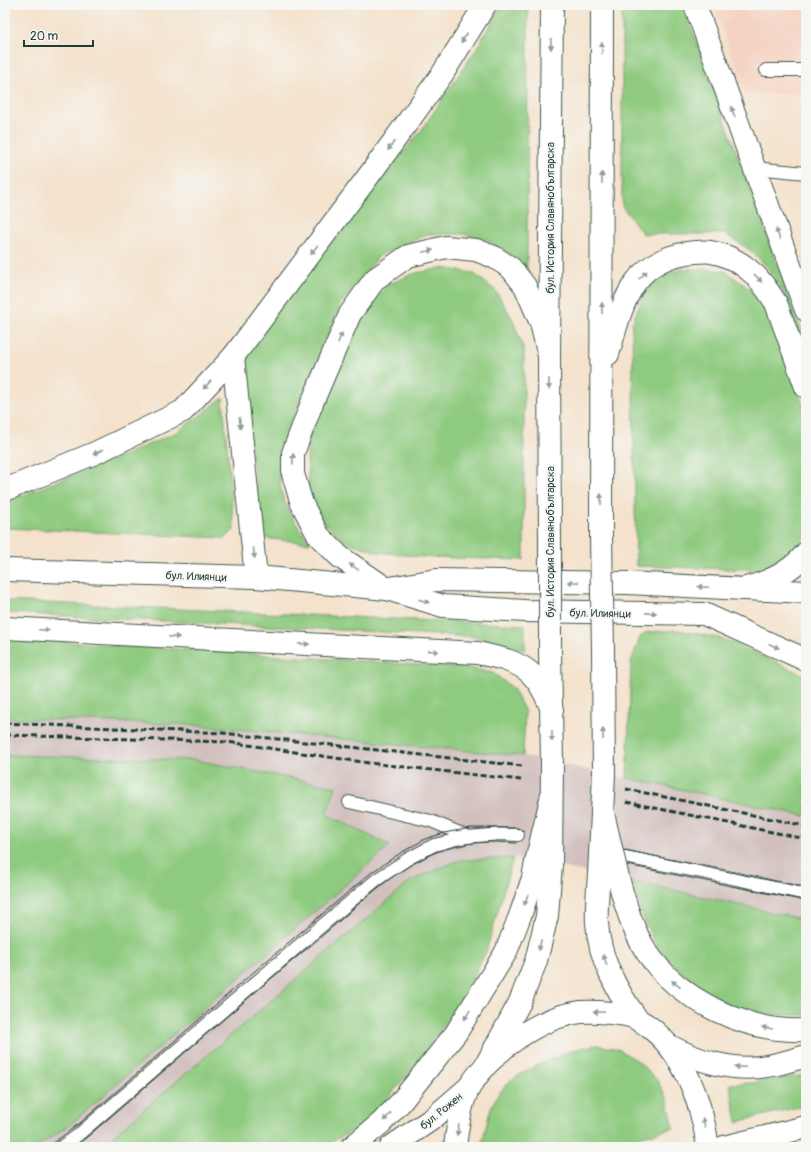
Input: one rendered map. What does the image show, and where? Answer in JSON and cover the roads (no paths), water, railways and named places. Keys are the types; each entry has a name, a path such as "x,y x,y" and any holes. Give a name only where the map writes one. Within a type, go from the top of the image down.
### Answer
{"main road":[{"path":"5,490 95,453 183,412 234,357 373,170 443,73 485,5"},
{"name":"бул. История Славянобългарска","path":"543,863 551,799 552,762 549,356 552,5"},
{"path":"602,5 601,538 604,774 602,809 608,876 597,924 601,949 615,986 637,1019"},
{"path":"695,5 806,310"},
{"path":"387,589 340,558 318,535 302,504 293,474 293,453 312,403 350,314 375,279 408,256 446,247 476,250 494,257 511,268 525,286 541,323 549,356"},
{"path":"602,375 623,305 635,282 655,264 669,257 682,253 710,252 730,258 749,269 760,279 776,303 806,387"},
{"path":"234,357 256,578"},
{"path":"742,589 759,585 775,578 789,569 806,553"},
{"name":"бул. Илиянци","path":"5,570 256,578 387,589 443,606 525,611 704,614 806,660"},
{"name":"бул. Илиянци","path":"387,589 436,580 627,583 806,592"},
{"path":"5,628 478,653 506,660 528,671 544,691 552,710"},
{"path":"486,1066 520,1002 536,961 547,916 543,863"},
{"path":"352,1147 381,1123 400,1103 456,1033 506,952 531,885 543,863"},
{"path":"608,876 628,914 636,934 647,952 659,968 674,983 690,995 727,1016 768,1028 806,1030"},
{"path":"455,1147 461,1114 470,1087 499,1052 517,1038 544,1023 580,1012 597,1011 626,1015 637,1019 653,1030 668,1044 682,1066 698,1100 708,1147"},
{"path":"668,1044 692,1057 733,1067 752,1068 766,1066 806,1056"},
{"name":"бул. Рожен","path":"391,1147 432,1119 470,1087"},
{"path":"724,1147 806,1127"}],"lane":[{"path":"766,70 806,70"},
{"path":"754,168 806,173"},
{"path":"349,802 431,821 469,837"},
{"path":"62,1147 78,1135 376,880 408,859 434,845 469,837 500,834 518,835"},
{"path":"625,857 806,894"}],"tram line":[{"path":"48,1147 80,1123 256,970 372,872 425,839 444,833 471,828 518,828"},
{"path":"73,1147 87,1137 375,890 406,867 439,851 458,845 478,842 516,843"},
{"path":"625,850 806,888"},
{"path":"627,865 806,901"}],"railway":[{"path":"5,723 223,733 522,766"},
{"path":"5,735 228,742 369,763 521,780"},
{"path":"626,789 806,826"},
{"path":"626,802 806,839"}]}
